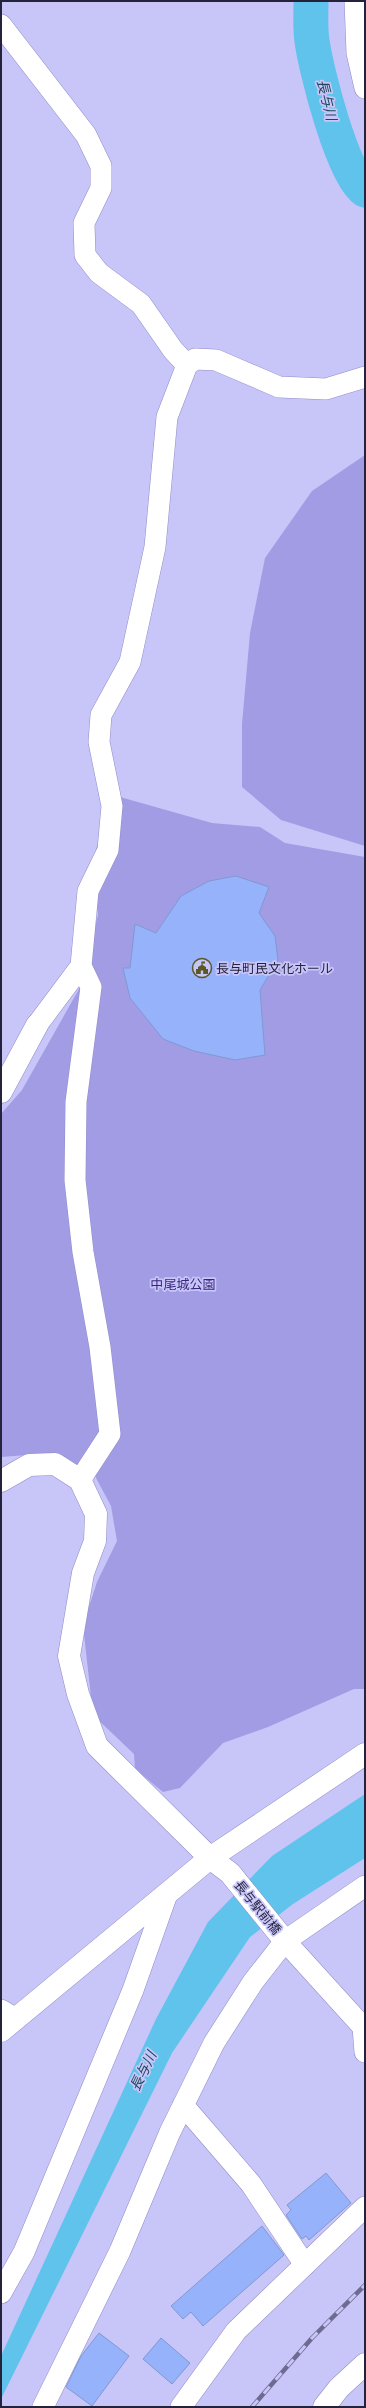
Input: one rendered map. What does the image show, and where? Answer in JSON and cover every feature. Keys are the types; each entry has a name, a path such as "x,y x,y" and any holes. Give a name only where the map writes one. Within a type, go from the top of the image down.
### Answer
{"street":[{"path":"355,1 357,53 365,88"},
{"path":"1,25 86,135 100,166 101,188 84,223 85,256 99,272 141,304 173,350 187,365"},
{"path":"1,1481 29,1465 55,1464 80,1480 110,1434 100,1347 83,1252 75,1180 76,1102 91,987 81,966 88,891 108,850 112,806 99,742 101,715 130,662 155,547 167,417 187,365 196,359 216,360 279,387 326,389 365,377"},
{"path":"1,1092 37,1025 81,966"},
{"name":"長与駅前橋","path":"80,1480 96,1514 95,1541 83,1573 69,1656 78,1694 98,1746 210,1858 230,1874 285,1941"},
{"path":"6,2020 167,1894 210,1858 365,1754"},
{"path":"43,2407 120,2251 170,2132 214,2043 253,1982 285,1941 365,1886"},
{"path":"1,2294 24,2252 132,1990 167,1894"},
{"path":"285,1941 364,2027 365,2052"},
{"path":"183,2105 251,2184 304,2266"},
{"path":"180,2407 236,2331 365,2207"},
{"path":"324,2407 339,2388 365,2364"}],"green space":[{"path":"365,455 365,846 281,820 242,787 242,724 250,633 265,558 312,491"},
{"name":"中尾城公園","path":"120,797 212,823 260,827 285,843 365,857 365,1689 354,1689 268,1727 223,1743 180,1788 163,1792 135,1769 134,1754 93,1715 83,1625 97,1582 117,1541 111,1506 95,1476 71,1461 39,1454 1,1457 1,1114 22,1090 79,989 98,915 92,864 97,846"}],"water":[{"path":"321,65 345,150 359,180 365,186 365,196 354,190 332,153 320,121"},
{"path":"365,1794 365,1858 293,1904 250,1937 172,2053 1,2399 1,2356 156,2019 208,1922 272,1856"}],"building":[{"name":"長与町民文化ホール","path":"236,876 269,887 259,913 275,936 278,960 260,990 265,1055 235,1060 194,1051 163,1039 130,998 123,968 130,968 135,924 156,933 181,896 209,881"},
{"path":"326,2173 351,2203 309,2240 306,2236 302,2239 286,2215 291,2210 287,2205"},
{"path":"262,2226 284,2255 203,2326 191,2312 183,2319 171,2306"},
{"path":"99,2333 129,2356 92,2406 66,2387 81,2356"},
{"path":"161,2338 190,2363 172,2384 143,2359"}],"waterway":[{"name":"長与川","path":"311,1 312,41 325,97 348,165 357,181 365,190"}],"railway":[{"path":"252,2407 312,2338 365,2285"}],"place":[{"name":"長与町民文化ホール","path":"202,968"}]}
